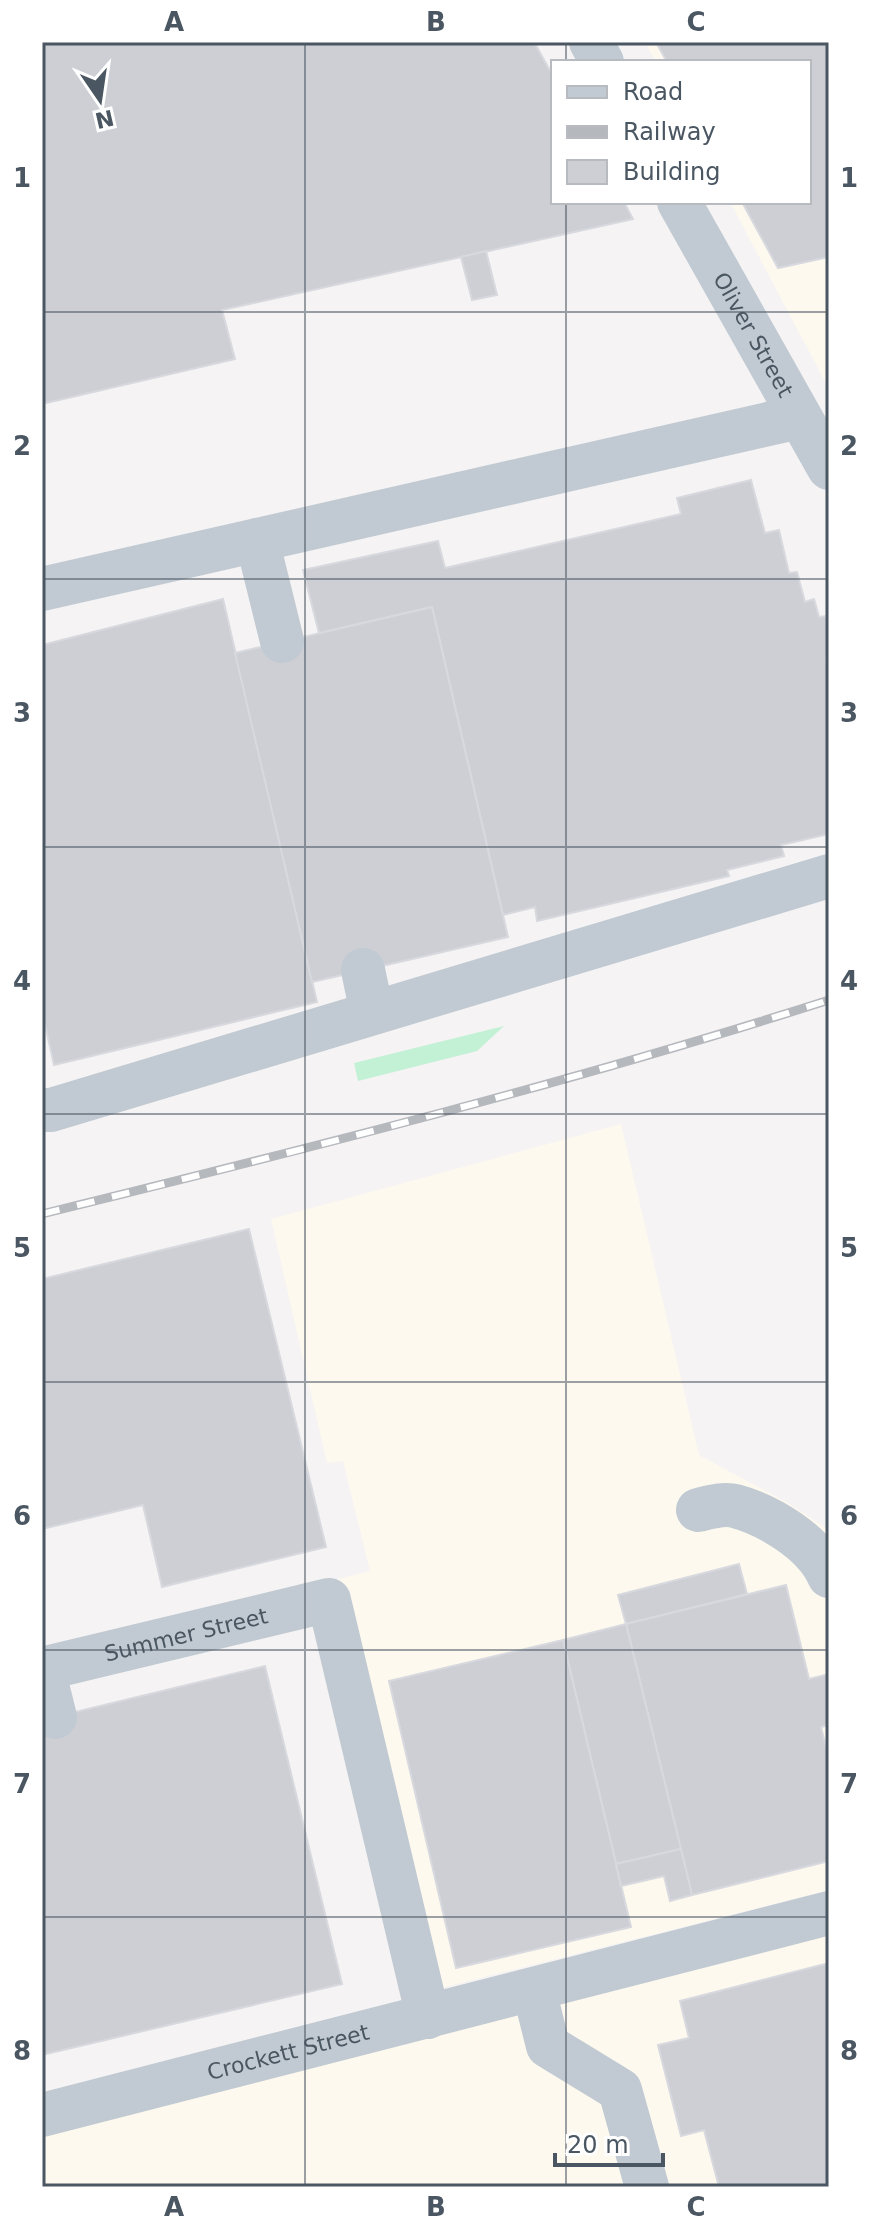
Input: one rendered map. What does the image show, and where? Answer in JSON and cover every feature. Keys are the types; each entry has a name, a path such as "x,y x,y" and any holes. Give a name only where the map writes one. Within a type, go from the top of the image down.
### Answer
{"street":[{"path":"591,42 601,60"},
{"name":"Oliver Street","path":"680,204 829,468"},
{"path":"42,589 799,417"},
{"path":"257,540 282,641"},
{"path":"42,1110 51,1110 829,876"},
{"path":"363,970 372,1013"},
{"path":"698,1510 733,1506 763,1517 805,1544 829,1576"},
{"name":"Summer Street","path":"43,1669 329,1600 428,2017"},
{"path":"43,1669 55,1717"},
{"name":"Crockett Street","path":"42,2115 829,1913"},
{"path":"534,1990 548,2046 620,2090 647,2187"}],"shaded area":[{"path":"645,42 829,42 829,389 731,204 811,204 811,60 655,60"},
{"path":"621,1124 699,1455 788,1503 829,1530 829,1890 413,1995 312,1586 370,1571 343,1461 327,1463 271,1219"},
{"path":"829,1924 829,2187 42,2187 42,2124"}],"green space":[{"path":"504,1026 477,1051 358,1081 354,1063"}],"building":[{"path":"42,42 534,42 551,72 551,204 625,204 633,219 222,310 235,359 42,404"},
{"path":"656,42 829,42 829,257 778,268 743,204 811,204 811,60 666,60"},
{"path":"486,251 497,295 472,300 461,257"},
{"path":"751,480 765,533 779,530 789,573 797,572 805,602 814,599 819,617 826,616 829,627 829,658 826,658 829,669 829,834 781,845 784,856 727,870 729,876 537,921 535,907 503,915 432,607 319,633 303,570 438,541 445,568 681,514 677,498"},
{"path":"223,599 317,1002 54,1065 42,1011 42,645"},
{"path":"432,607 508,937 312,982 235,653"},
{"path":"249,1229 326,1547 162,1587 143,1505 42,1529 42,1279"},
{"path":"739,1564 747,1594 626,1624 618,1595"},
{"path":"786,1585 809,1679 829,1674 829,1725 821,1727 829,1759 829,1861 692,1895 626,1624"},
{"path":"626,1624 681,1849 616,1864 563,1640"},
{"path":"563,1640 631,1927 456,1968 389,1681"},
{"path":"265,1666 342,1984 42,2055 42,1720"},
{"path":"681,1849 692,1895 670,1901 664,1876 621,1886 616,1864"},
{"path":"829,1963 829,2187 719,2187 704,2130 681,2136 658,2045 689,2038 680,2001"}],"railway":[{"path":"42,1214 536,1087 829,1000"}]}
